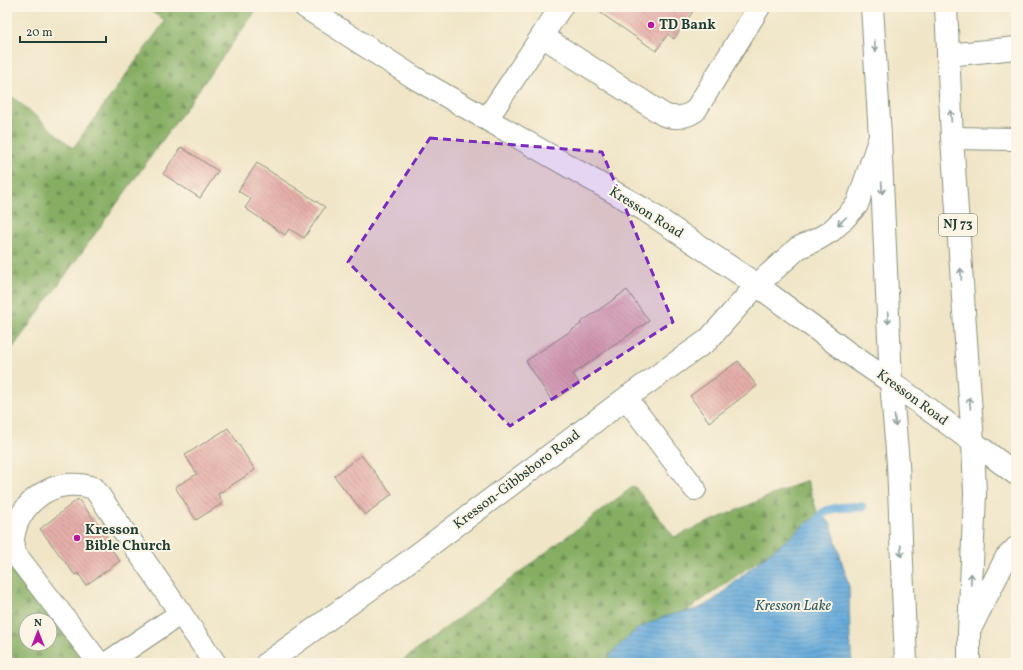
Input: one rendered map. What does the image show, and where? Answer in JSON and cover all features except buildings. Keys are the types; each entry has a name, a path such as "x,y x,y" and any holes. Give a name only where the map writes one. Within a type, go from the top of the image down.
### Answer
{"main road":[{"name":"Kresson Road","path":"305,7 415,78 645,210 757,285 1016,474"},
{"path":"487,119 561,7"},
{"path":"542,36 664,115 677,118 695,111 759,7"},
{"path":"872,7 880,136 891,382 898,464 906,663"},
{"name":"NJ 73","path":"946,7 952,138 973,442 975,494 969,663"},
{"path":"948,56 1016,48"},
{"name":"Kresson-Gibbsboro Road","path":"267,663 401,567 626,398 708,340 757,285 798,248 831,231 852,211 857,205 880,136"},
{"path":"952,138 1016,139"},
{"path":"626,398 695,489"},
{"path":"99,663 12,551 13,535 18,520 24,510 30,503 52,488 79,484 94,488 215,663"},
{"path":"969,632 1006,558 1016,548"},
{"path":"107,663 181,612"}],"highlighted area":[{"path":"430,138 602,152 673,322 510,426 348,262"}],"green space":[{"path":"145,7 248,7 255,12 12,349 7,343 7,92 73,148 165,21"},
{"path":"807,480 819,518 612,663 399,663 634,486 674,537"},
{"path":"7,553 104,663 7,663"}],"water":[{"name":"Kresson Lake","path":"818,518 826,519 831,524 849,587 852,663 606,663 612,653 636,630 669,615 698,609 714,600 807,522"}],"waterway":[{"path":"816,528 820,516 827,511 842,507 862,507"}],"place":[{"name":"TD Bank","path":"651,25"},
{"name":"Kresson Bible Church","path":"77,538"}]}
